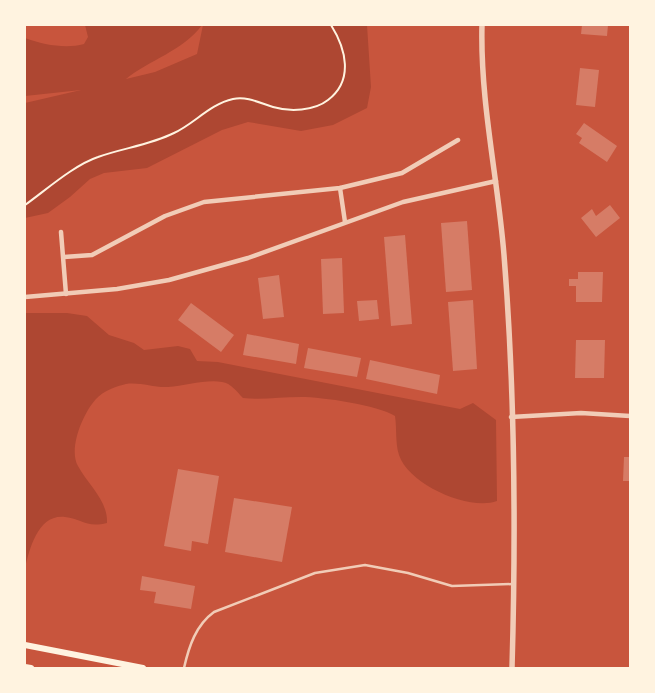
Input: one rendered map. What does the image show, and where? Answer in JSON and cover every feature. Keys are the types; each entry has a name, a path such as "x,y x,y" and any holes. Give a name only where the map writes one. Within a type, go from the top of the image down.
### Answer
{"main road":[{"path":"25,645 143,668"},
{"path":"25,667 31,668"}],"street":[{"path":"482,25 486,101 504,258 511,417 514,584 512,668"},
{"path":"64,257 92,255 165,216 204,202 270,193 308,192 340,188 402,173 458,140"},
{"path":"25,296 142,286 198,273 290,244 345,222 424,196 496,181"},
{"path":"340,188 345,222"},
{"path":"61,232 66,294"},
{"path":"511,417 581,414 630,416"}],"lane":[{"path":"184,668 190,645 202,621 214,612 315,573 365,566 408,573 452,586 514,584"}],"path":[{"path":"25,205 96,158 174,134 225,101 246,99 284,109 310,109 316,106 336,92 344,76 346,66 343,47 331,25"}],"shaded area":[{"path":"85,25 202,25 176,49 126,79 155,72 197,54 203,25 367,25 371,87 367,108 333,125 301,131 248,122 222,130 147,168 104,173 90,179 48,213 25,218 25,103 81,90 25,96 25,38 55,46 84,44 88,37"},
{"path":"25,313 67,313 87,316 109,335 134,343 144,350 178,346 190,349 197,361 218,362 460,409 473,403 496,420 497,501 485,503 456,499 441,493 415,476 405,466 399,455 395,416 376,408 350,402 310,397 243,398 228,384 216,381 168,387 126,384 106,391 96,399 86,413 76,441 75,459 82,473 101,500 107,523 89,524 65,517 48,521 33,542 25,568"}],"building":[{"path":"582,25 608,25 607,36 581,34"},
{"path":"580,68 599,70 595,107 576,105"},
{"path":"584,123 617,146 607,162 579,143 582,138 576,134"},
{"path":"610,205 620,218 596,237 581,218 592,209 596,216"},
{"path":"467,221 472,290 446,292 441,223"},
{"path":"405,235 412,324 391,326 384,237"},
{"path":"342,258 344,313 323,314 321,259"},
{"path":"578,272 603,272 602,302 576,302 576,286 569,286 569,279 578,279"},
{"path":"279,275 284,317 263,319 258,278"},
{"path":"377,300 379,319 359,321 357,301"},
{"path":"473,300 477,369 453,371 448,302"},
{"path":"191,303 234,335 221,352 178,320"},
{"path":"247,334 299,344 296,364 243,355"},
{"path":"576,340 605,340 604,378 575,378"},
{"path":"308,348 361,358 357,377 304,368"},
{"path":"370,360 440,375 437,394 366,379"},
{"path":"624,457 630,457 630,481 623,481"},
{"path":"178,469 219,476 208,544 192,541 191,551 164,546"},
{"path":"234,498 292,507 282,562 225,552"},
{"path":"142,576 195,586 191,609 154,603 156,592 140,590"}]}
